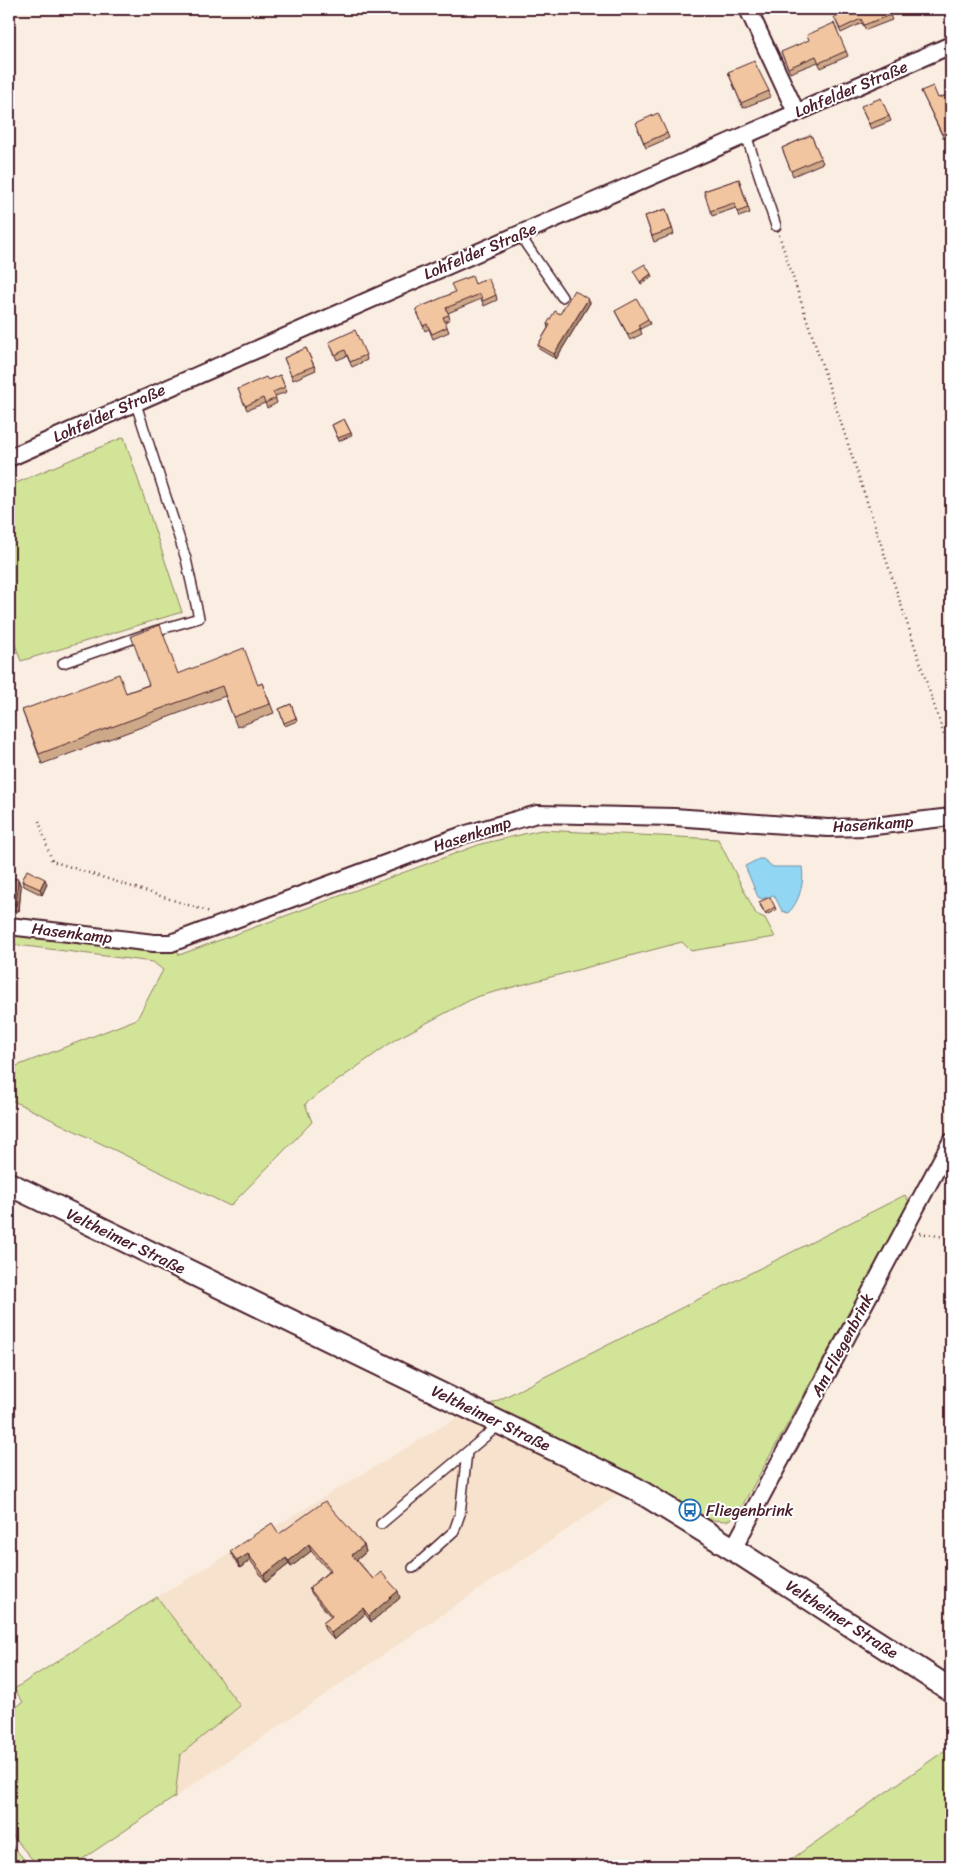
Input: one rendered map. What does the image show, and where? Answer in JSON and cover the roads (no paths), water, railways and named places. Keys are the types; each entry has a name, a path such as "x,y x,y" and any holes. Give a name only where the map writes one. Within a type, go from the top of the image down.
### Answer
{"main road":[{"name":"Veltheimer Straße","path":"9,1184 636,1490 733,1549 951,1690"}],"street":[{"path":"748,9 796,112"},
{"name":"Lohfelder Straße","path":"9,458 135,401 951,45"},
{"name":"Hasenkamp","path":"9,926 154,943 171,942 228,923 463,835 537,814 674,817 828,828 866,827 951,817"},
{"name":"Am Fliegenbrink","path":"733,1549 951,1142"}],"lane":[{"path":"746,135 776,226"},
{"path":"519,234 562,297"},
{"path":"63,663 154,631 199,618 186,560 135,401"},
{"path":"381,1524 501,1423"},
{"path":"412,1568 454,1531 460,1514 467,1452"}],"water":[{"path":"763,859 773,867 802,867 803,879 800,892 795,904 788,913 782,911 774,895 762,899 758,897 745,866"}],"place":[{"name":"Fliegenbrink","path":"690,1510"}]}
